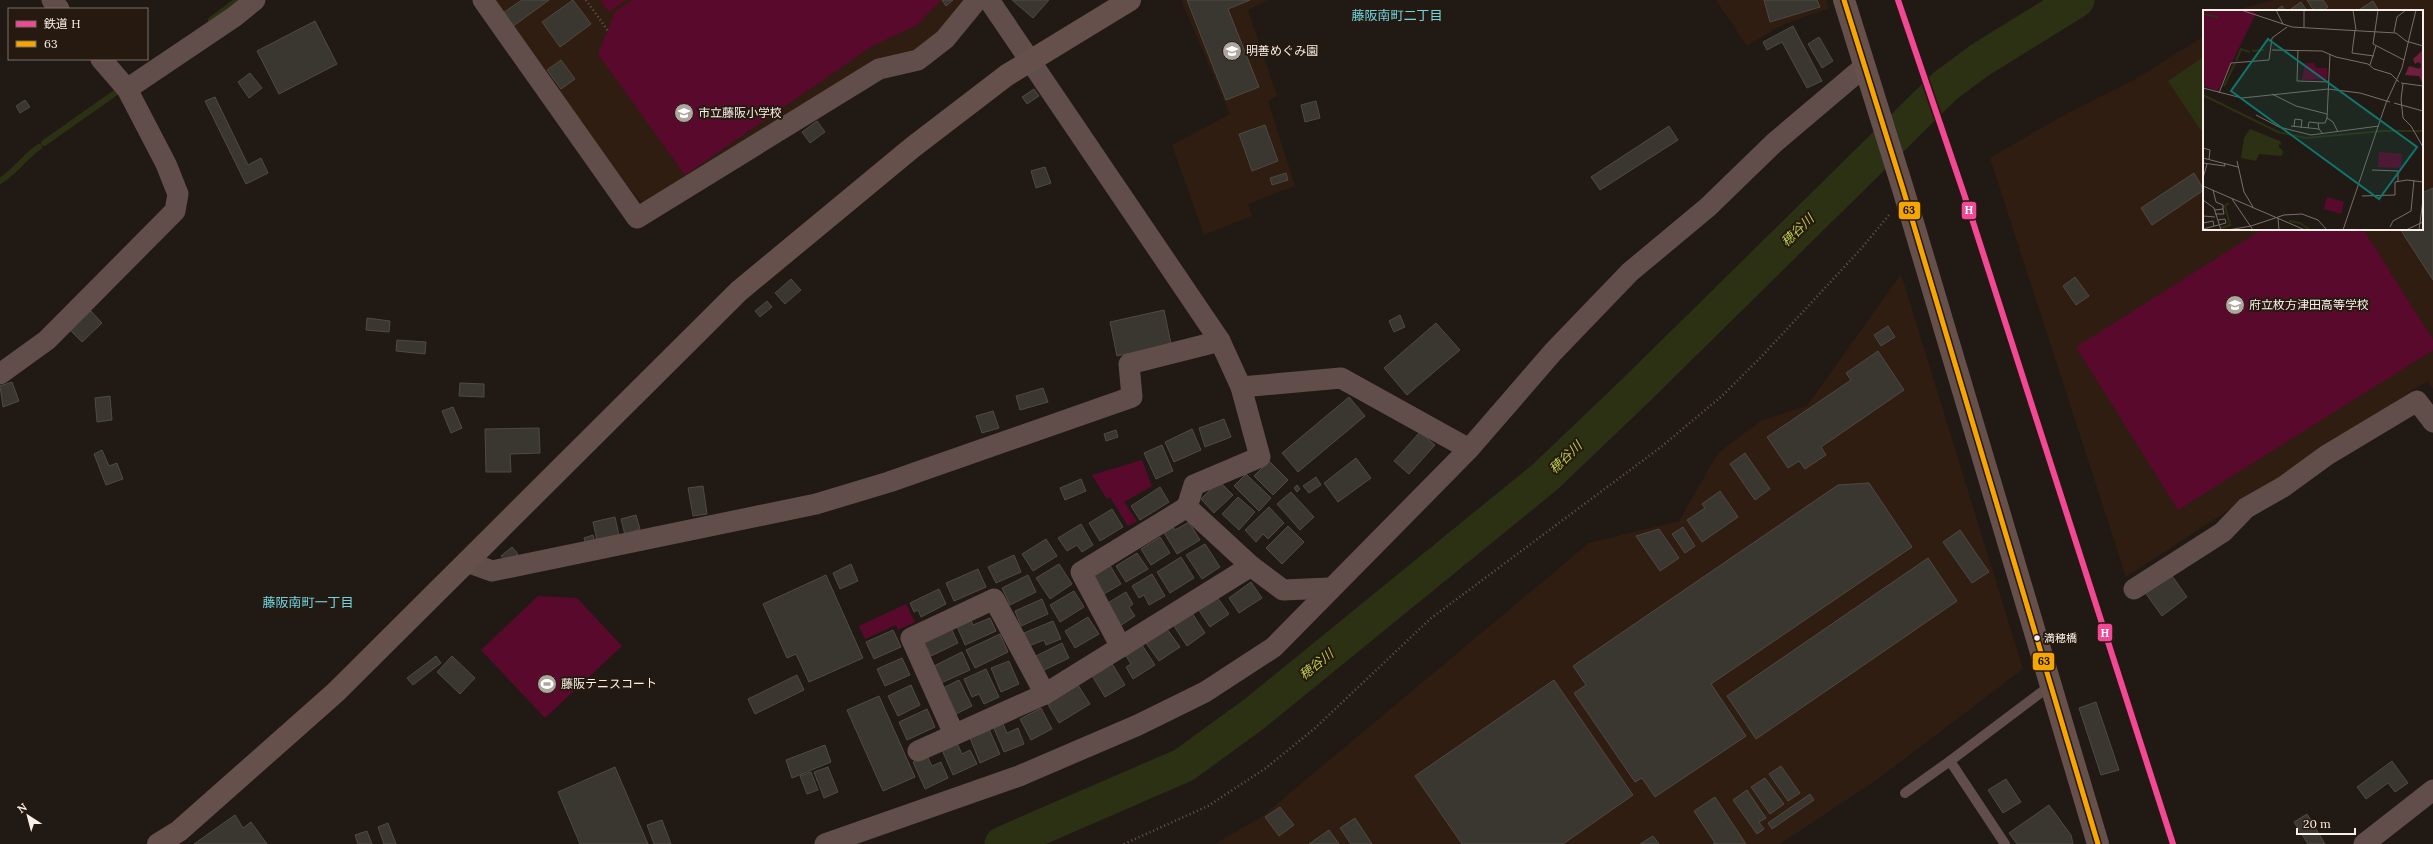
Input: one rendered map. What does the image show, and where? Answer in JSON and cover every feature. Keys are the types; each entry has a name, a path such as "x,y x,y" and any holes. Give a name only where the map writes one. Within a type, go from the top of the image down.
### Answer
{"street":[{"path":"52,0 58,8"},
{"path":"126,89 234,17 255,0"},
{"path":"483,0 637,218 879,69 918,60 945,39 977,0"},
{"path":"989,0 1220,341 1241,387 1260,457 1194,485 1187,507 1081,572 1121,647"},
{"path":"158,844 179,831 336,692 739,291 913,147 1006,75 1130,0"},
{"path":"1844,0 1903,189 2098,844"},
{"path":"0,374 46,340 175,211 178,194 166,164 126,89 102,60"},
{"path":"825,844 1019,776 1138,725 1205,692 1274,646 1469,449 1553,352 1630,272 1708,207 1774,143 1864,66"},
{"path":"467,562 492,571 816,504 889,482 1132,397 1129,364 1220,341"},
{"path":"1241,387 1340,378 1469,449"},
{"path":"2134,589 2223,532 2246,508 2283,487 2327,455 2417,401 2433,422"},
{"path":"1187,507 1251,566 1283,590 1330,588"},
{"path":"918,751 1045,694 1251,566"},
{"path":"954,734 911,638 994,599 1045,694"},
{"path":"2364,844 2433,790"}],"lane":[{"path":"1904,793 1950,761 2051,685"},
{"path":"1950,761 2005,844"}],"path":[{"path":"586,0 608,31"},
{"path":"1124,844 1208,806 1266,768 1314,729 1430,619 1667,442 1723,395 1762,356 1860,250 1894,209"}],"shaded area":[{"name":"市立藤阪小学校","path":"490,0 969,0 935,40 650,201 641,201 625,184"},
{"path":"600,0 626,0 609,12"},
{"name":"市立藤阪小学校","path":"632,0 941,0 917,25 872,46 685,175 598,54 615,12"},
{"path":"1181,0 1268,0 1248,10 1277,96 1268,101 1295,186 1248,204 1252,216 1204,235 1172,145 1230,114"},
{"path":"1716,0 1826,0 1829,8 1782,25 1747,46"},
{"name":"府立枚方津田高等学校","path":"2273,0 2433,0 2433,389 2427,381 2126,577 1990,158 2055,120 2139,77 2203,37 2203,230 2423,230 2423,10 2236,10"},
{"path":"2202,58 2203,134 2168,81"},
{"path":"2261,230 2364,230 2433,340 2433,350 2178,510 2076,347"},
{"path":"1901,274 2023,669 1878,779 1780,844 1215,844 1261,817 1589,543 1679,521 1718,453 1762,420 1807,406"},
{"path":"1142,460 1152,486 1124,502 1137,521 1128,526 1110,497 1107,499 1092,475"},
{"name":"藤阪テニスコート","path":"538,596 577,598 622,646 545,718 481,650"},
{"path":"906,604 915,622 898,630 896,625 865,639 859,626"}],"building":[{"path":"522,0 549,0 512,27 503,13"},
{"path":"573,0 591,24 560,47 542,22"},
{"path":"942,0 953,0 946,6"},
{"path":"1012,0 1049,0 1033,18"},
{"path":"1187,0 1250,0 1228,9 1259,87 1226,100"},
{"path":"1764,0 1817,0 1820,7 1770,22"},
{"path":"2307,0 2323,0 2328,7 2324,10 2313,10"},
{"path":"2373,1 2378,10 2359,10"},
{"path":"2301,2 2306,10 2292,10 2291,9"},
{"path":"2282,6 2285,10 2276,10"},
{"path":"315,21 337,64 279,94 257,51"},
{"path":"1793,26 1822,81 1807,88 1782,42 1767,50 1763,42"},
{"path":"1819,37 1833,61 1822,68 1808,44"},
{"path":"561,60 575,79 561,89 547,70"},
{"path":"250,73 262,88 249,98 238,82"},
{"path":"1034,89 1039,96 1027,104 1022,97"},
{"path":"215,97 248,165 261,158 268,173 246,184 205,101"},
{"path":"25,100 30,107 20,113 16,106"},
{"path":"1316,101 1320,118 1305,122 1301,105"},
{"path":"817,121 825,132 810,143 802,132"},
{"path":"1265,125 1278,161 1252,171 1239,134"},
{"path":"1669,126 1678,140 1600,190 1591,177"},
{"path":"1045,167 1051,183 1036,188 1031,171"},
{"path":"1286,173 1288,180 1272,185 1270,178"},
{"path":"2194,173 2203,188 2203,191 2152,225 2141,208"},
{"path":"2433,188 2433,280 2401,230 2423,230 2423,193"},
{"path":"2075,277 2089,296 2076,305 2063,286"},
{"path":"791,279 801,290 785,304 775,293"},
{"path":"767,301 772,307 760,317 755,311"},
{"path":"1164,310 1171,344 1117,356 1110,322"},
{"path":"91,311 102,323 82,342 70,330"},
{"path":"1400,315 1405,327 1394,332 1389,321"},
{"path":"367,318 390,321 389,332 366,330"},
{"path":"1436,323 1460,350 1407,395 1384,368"},
{"path":"1888,326 1895,337 1881,346 1874,335"},
{"path":"397,340 426,342 425,354 396,351"},
{"path":"1878,351 1904,390 1821,447 1826,455 1805,469 1799,461 1788,468 1767,437 1851,380 1846,373"},
{"path":"12,382 19,401 3,407 0,386"},
{"path":"460,383 484,384 484,397 459,396"},
{"path":"1043,388 1048,402 1020,410 1016,396"},
{"path":"110,396 112,420 97,422 95,398"},
{"path":"1349,397 1365,416 1298,472 1282,453"},
{"path":"453,407 462,428 451,433 442,411"},
{"path":"993,411 999,428 982,433 976,416"},
{"path":"1224,419 1231,437 1205,447 1199,428"},
{"path":"539,428 540,453 510,454 511,472 486,472 485,429"},
{"path":"1192,429 1201,450 1174,462 1165,442"},
{"path":"1116,430 1118,437 1106,441 1104,434"},
{"path":"1420,432 1435,445 1409,474 1394,461"},
{"path":"1162,445 1173,471 1156,479 1144,453"},
{"path":"102,450 109,466 117,463 123,479 106,485 94,454"},
{"path":"1745,453 1770,489 1755,500 1730,464"},
{"path":"1356,458 1371,478 1338,502 1324,483"},
{"path":"1269,461 1288,480 1273,495 1254,476"},
{"path":"1246,474 1271,498 1259,511 1234,486"},
{"path":"1316,477 1321,485 1309,493 1303,486"},
{"path":"1081,479 1086,491 1065,500 1060,488"},
{"path":"1219,481 1233,495 1214,513 1201,499"},
{"path":"1869,483 1912,547 1711,684 1746,736 1655,797 1642,778 1635,782 1574,693 1586,685 1573,666 1838,485"},
{"path":"1297,485 1300,489 1297,492 1294,488"},
{"path":"703,486 707,514 693,516 688,488"},
{"path":"1160,487 1169,502 1140,520 1131,506"},
{"path":"1720,491 1738,517 1702,542 1687,520 1705,508 1702,504"},
{"path":"1291,492 1314,517 1300,530 1277,504"},
{"path":"1238,497 1255,512 1239,530 1222,514"},
{"path":"1269,507 1284,523 1268,539 1263,534 1256,542 1245,530"},
{"path":"1112,509 1123,527 1100,541 1089,523"},
{"path":"636,515 640,529 634,531 636,537 626,539 621,519"},
{"path":"615,517 620,540 598,545 593,522"},
{"path":"1189,522 1200,540 1177,554 1163,531 1172,525 1175,530"},
{"path":"1081,524 1093,545 1082,552 1077,545 1067,551 1058,538"},
{"path":"1288,526 1304,542 1282,564 1266,548"},
{"path":"1683,527 1695,546 1685,553 1672,534"},
{"path":"1659,529 1679,558 1660,571 1636,536"},
{"path":"1960,530 1989,572 1972,583 1943,542"},
{"path":"593,535 596,545 587,548 584,538"},
{"path":"1160,537 1170,553 1151,565 1141,549"},
{"path":"1046,539 1057,556 1033,571 1022,554"},
{"path":"1205,544 1220,567 1202,579 1186,555"},
{"path":"512,547 518,554 508,564 501,556"},
{"path":"1137,553 1148,569 1126,582 1116,566"},
{"path":"1014,555 1021,572 996,583 988,567"},
{"path":"1181,557 1194,578 1170,593 1157,572"},
{"path":"1928,558 1957,601 1756,739 1727,696"},
{"path":"1108,562 1121,584 1104,594 1091,572"},
{"path":"851,564 858,581 840,589 833,573"},
{"path":"1059,564 1072,584 1050,599 1036,578"},
{"path":"978,569 986,587 954,601 946,583"},
{"path":"2170,573 2187,597 2162,616 2144,591"},
{"path":"1152,574 1165,596 1149,605 1144,595 1139,598 1132,586"},
{"path":"826,575 863,658 809,682 796,654 787,658 763,604"},
{"path":"1028,575 1036,592 1010,605 1002,588"},
{"path":"1251,582 1262,598 1239,613 1229,598"},
{"path":"939,589 946,604 921,617 918,610 914,612 910,603"},
{"path":"1074,591 1084,607 1060,622 1050,605"},
{"path":"1126,592 1133,604 1129,607 1135,616 1120,626 1106,604"},
{"path":"1217,597 1229,614 1210,627 1198,609"},
{"path":"1042,599 1048,614 1021,626 1015,611"},
{"path":"1192,613 1205,633 1187,646 1174,626"},
{"path":"1088,617 1099,634 1075,648 1065,631"},
{"path":"970,618 973,625 990,618 996,631 965,645 956,624"},
{"path":"1053,621 1061,639 1046,645 1044,640 1029,646 1024,633"},
{"path":"951,628 958,643 931,656 924,642"},
{"path":"1167,629 1180,647 1159,661 1146,643"},
{"path":"893,630 901,647 874,659 866,642"},
{"path":"1000,634 1008,652 975,668 966,650"},
{"path":"1062,643 1069,658 1040,672 1034,657"},
{"path":"1142,645 1155,665 1133,679 1126,667 1131,664 1126,656"},
{"path":"962,652 970,670 941,683 934,666"},
{"path":"436,656 441,663 413,685 407,678"},
{"path":"452,656 475,678 460,694 437,672"},
{"path":"902,658 910,675 885,686 877,669"},
{"path":"1009,661 1019,684 1001,692 991,668"},
{"path":"1111,662 1125,685 1105,697 1091,674"},
{"path":"986,669 999,697 984,704 979,694 972,697 964,679"},
{"path":"797,675 804,690 755,714 748,699"},
{"path":"959,680 972,706 956,714 943,688"},
{"path":"1554,680 1633,795 1563,844 1462,844 1415,776"},
{"path":"1076,682 1090,704 1059,723 1046,701"},
{"path":"911,685 920,705 898,716 888,696"},
{"path":"879,696 915,777 883,791 847,710"},
{"path":"2096,702 2119,770 2101,775 2079,708"},
{"path":"1041,708 1052,729 1031,740 1020,719"},
{"path":"927,709 935,727 907,740 899,722"},
{"path":"1002,722 1007,733 1018,728 1024,744 1004,752 993,726"},
{"path":"989,729 1000,754 980,763 970,738"},
{"path":"957,743 962,754 970,750 977,764 953,775 942,750"},
{"path":"825,745 831,762 792,778 786,760"},
{"path":"927,756 932,766 941,762 948,778 925,789 913,762"},
{"path":"2392,761 2408,783 2395,792 2388,783 2366,799 2357,787"},
{"path":"1781,766 1800,793 1788,801 1769,774"},
{"path":"615,767 648,844 580,844 558,792"},
{"path":"828,767 838,792 824,798 814,772"},
{"path":"811,772 818,790 807,794 800,776"},
{"path":"1765,778 1784,804 1770,814 1751,787"},
{"path":"2006,779 2021,802 2003,813 1988,790"},
{"path":"1747,790 1766,818 1759,822 1764,829 1757,834 1733,800"},
{"path":"1810,794 1814,800 1772,829 1768,823"},
{"path":"1715,797 1746,844 1713,844 1715,843 1694,811"},
{"path":"2049,805 2071,835 2073,844 2017,844 2009,833"},
{"path":"1280,807 1294,825 1279,836 1265,817"},
{"path":"2307,814 2325,844 2308,844 2294,822"},
{"path":"235,815 243,828 251,822 267,844 194,844"},
{"path":"1355,818 1372,844 1351,844 1340,828"},
{"path":"662,820 671,844 654,844 647,825"},
{"path":"388,823 396,844 384,844 378,827"},
{"path":"1329,830 1339,844 1309,844"},
{"path":"367,831 372,844 358,844 355,835"},
{"path":"1653,836 1659,844 1640,844"}],"waterway":[{"name":"穂谷川","path":"1002,844 1184,765 1254,714 1545,477 1632,394 1945,86 1980,60 2077,0"},
{"path":"211,20 235,2"},
{"path":"44,143 118,91"},
{"path":"0,181 39,147"}],"rail line":[{"name":"H","path":"1898,0 1964,194 2173,844"}],"transit line":[{"name":"63","path":"1844,0 1903,189 2098,844"}],"place":[{"name":"明善めぐみ園","path":"1232,51"},
{"name":"市立藤阪小学校","path":"684,113"},
{"name":"府立枚方津田高等学校","path":"2235,305"},
{"name":"満穂橋","path":"2037,638"},
{"name":"藤阪テニスコート","path":"547,684"}],"district":[{"name":"藤阪南町二丁目","path":"1397,15"},
{"name":"藤阪南町一丁目","path":"308,602"}]}
